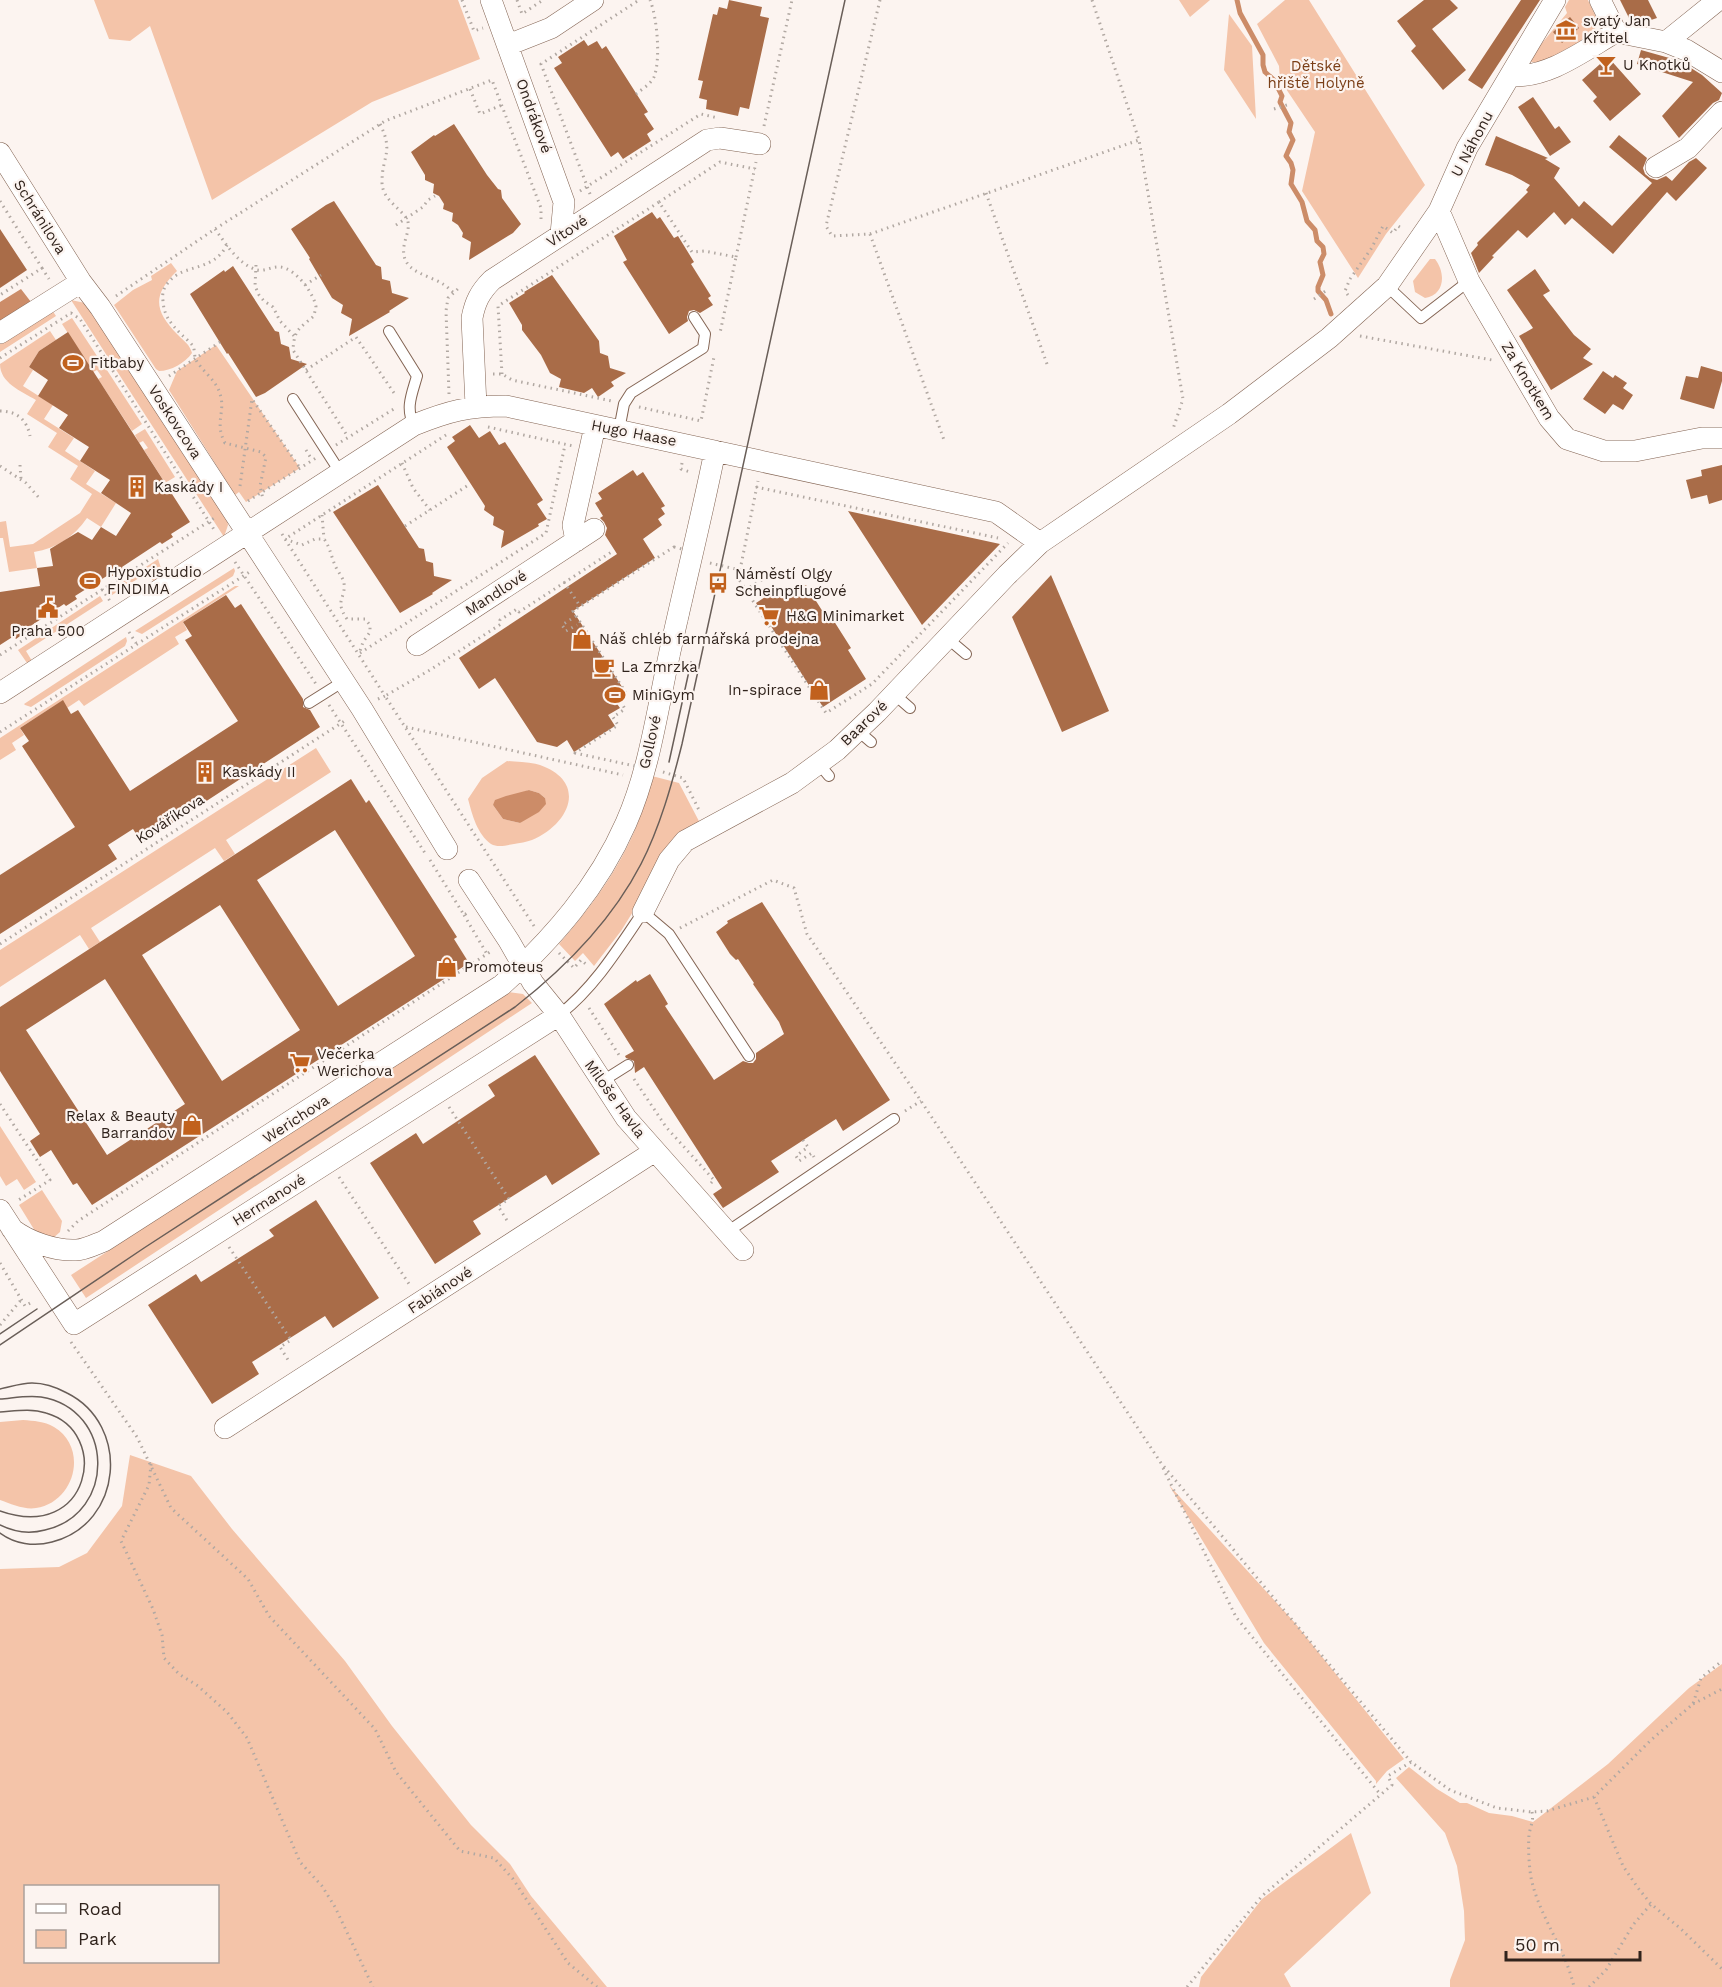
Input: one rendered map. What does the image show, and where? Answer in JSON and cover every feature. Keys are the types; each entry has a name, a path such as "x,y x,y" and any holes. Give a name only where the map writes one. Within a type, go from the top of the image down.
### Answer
{"street":[{"name":"Ondrákové","path":"491,0 564,202 561,234"},
{"path":"508,45 551,28 593,0"},
{"name":"U Náhonu","path":"1164,458 1229,414 1337,332 1387,286 1439,212 1467,148 1556,0"},
{"path":"1600,0 1616,32"},
{"path":"1666,42 1718,0"},
{"path":"1510,76 1531,76 1547,71 1616,32 1666,42 1686,50 1722,72"},
{"path":"1656,167 1688,148 1722,112"},
{"name":"Vítové","path":"478,416 472,318 475,304 482,291 492,280 707,140 720,138 760,144"},
{"name":"Schránilova","path":"0,153 81,282"},
{"name":"Za Knotkem","path":"1439,212 1468,281 1549,418 1566,439 1604,451 1635,450 1702,438 1722,438"},
{"path":"0,333 81,282"},
{"name":"Voskovcova","path":"81,282 100,307 248,533 344,681 360,710"},
{"name":"Hugo Haase","path":"248,533 414,425 454,410 478,416 506,406 996,512 1040,543"},
{"name":"Mandlové","path":"417,645 585,535 573,525 595,426"},
{"name":"Gollové","path":"523,966 580,903 626,825 642,767 714,451"},
{"name":"Baarové","path":"642,912 674,852 685,841 792,783 824,770 864,736 894,694 1040,543 1164,458"},
{"path":"0,693 248,533"},
{"path":"360,710 447,849"},
{"path":"469,880 523,966"},
{"name":"Miloše Havla","path":"523,966 533,983 559,1015 626,1118 743,1250"},
{"name":"Werichova","path":"6,1233 52,1247 78,1250 104,1241 134,1224 502,985 523,966"},
{"name":"Hermanové","path":"6,1233 74,1324 559,1015"},
{"name":"Fabiánové","path":"225,1428 655,1151"},
{"path":"0,1210 6,1233"}],"lane":[{"path":"1387,286 1421,318 1468,281"},
{"path":"620,430 624,404 631,393 703,348 705,334 694,317"},
{"path":"389,331 417,376 409,406 409,416 414,425"},
{"path":"293,399 340,472"},
{"path":"947,638 966,654"},
{"path":"309,703 344,681"},
{"path":"894,694 910,708"},
{"path":"559,1015 598,976 642,912 669,934 749,1056"},
{"path":"601,1082 627,1066"},
{"path":"727,1232 894,1119"}],"path":[{"path":"517,0 522,14 543,0"},
{"path":"609,234 596,212 541,64 639,0"},
{"path":"636,94 653,80 656,69 657,29 655,12 650,0"},
{"path":"880,0 826,226 832,236 870,234 1139,140"},
{"path":"1092,0 1139,140 1183,399 1164,458"},
{"path":"80,319 215,229 380,124 492,80 541,208 541,223 537,229"},
{"path":"470,89 480,114 502,105"},
{"path":"1274,109 1290,104"},
{"path":"380,124 387,138 388,152 382,183 387,196 406,217 409,224 403,249 405,260 412,269 424,277 442,283 454,292"},
{"path":"502,374 498,306 720,162 755,169"},
{"path":"986,192 1047,364"},
{"path":"396,225 435,196"},
{"path":"0,201 42,268 0,295"},
{"path":"659,202 692,252 704,251 722,255"},
{"path":"1360,311 1350,299 1346,288 1383,226"},
{"path":"215,229 242,262 256,270 267,270 277,266 287,268 305,285 316,307 314,316 302,324 297,331 294,350 348,437"},
{"path":"870,234 944,440"},
{"path":"227,245 216,259 207,265 182,272 174,277 165,286 162,296 164,311 169,322 193,345 195,358 220,392 222,404 219,421 225,443 261,452 266,457 260,486 263,500 272,517 404,727 533,924 543,946 574,968 582,960 598,976"},
{"path":"256,265 255,286 264,301 273,307 280,321 295,337"},
{"path":"305,285 321,275"},
{"path":"450,399 448,298 465,284"},
{"path":"1314,299 1327,290"},
{"path":"1337,332 1518,365"},
{"path":"306,370 356,337"},
{"path":"152,387 220,342"},
{"path":"239,492 252,399 300,468"},
{"path":"0,411 11,411 21,418 30,436"},
{"path":"478,416 580,448"},
{"path":"285,539 453,430"},
{"path":"358,654 546,533 565,445"},
{"path":"306,450 312,460"},
{"path":"756,487 1010,541 873,684 826,712 738,578 756,487 762,461"},
{"path":"402,464 413,488 430,510"},
{"path":"20,465 21,479"},
{"path":"0,466 21,479 40,499"},
{"path":"405,526 470,484"},
{"path":"322,515 324,539 344,583 340,607 347,619 365,619 370,625 370,632 358,654"},
{"path":"0,655 208,521"},
{"path":"285,539 302,545 315,539 324,539"},
{"path":"0,732 289,546"},
{"path":"642,767 701,554 674,547 573,611 626,693 619,699 625,709 613,717 618,726 575,753 683,778 708,828"},
{"name":"Kováříkova","path":"0,944 360,710 475,641 501,624 500,620 517,609 519,612 613,551"},
{"path":"731,568 740,570"},
{"path":"745,590 777,570"},
{"path":"564,582 580,607"},
{"path":"576,616 562,625 566,631 577,625"},
{"path":"404,727 623,774 642,767"},
{"path":"620,782 623,774"},
{"path":"669,934 773,880 794,888 807,934 921,1101 1161,1463 1412,1762 1450,1790 1497,1808 1532,1812 1547,1811 1593,1797 1651,1740 1692,1704 1722,1689"},
{"path":"464,915 487,954"},
{"path":"52,1247 78,1221 533,924"},
{"path":"590,1003 590,1010 666,1127 714,1180 704,1190"},
{"path":"894,1119 921,1101"},
{"path":"0,1104 50,1180 0,1210"},
{"path":"449,1107 509,1199 498,1206 508,1222"},
{"path":"803,1140 808,1147 796,1156 800,1161 812,1153 821,1168"},
{"path":"334,1171 411,1287"},
{"path":"225,1241 291,1340 279,1347 290,1364"},
{"path":"0,1263 26,1306 32,1302"},
{"path":"0,1325 21,1299"},
{"path":"69,1340 137,1437 171,1508 248,1579 269,1616 375,1730 396,1772 460,1851 494,1858 513,1880 568,1963 597,1987"},
{"path":"151,1463 148,1485 121,1541 153,1608 162,1635 164,1658 179,1674 198,1686 227,1712 247,1738 300,1862 322,1886 336,1907 373,1987"},
{"path":"1161,1463 1236,1617 1380,1794"},
{"path":"1692,1704 1701,1678 1722,1661"},
{"path":"1187,1987 1262,1896 1392,1785 1388,1776 1412,1762"},
{"path":"1593,1797 1623,1866 1651,1904 1722,1969"},
{"path":"1532,1812 1529,1835 1531,1880 1546,1923 1560,1947 1574,1987"},
{"path":"1589,1987 1606,1970 1633,1925 1651,1904"}],"green space":[{"path":"94,0 458,0 480,59 372,102 212,200 150,26 130,41 109,39"},
{"path":"1179,0 1210,0 1190,17"},
{"name":"Dětské hřiště Holyně","path":"1285,0 1309,0 1425,185 1386,234 1358,278 1302,191 1315,132 1280,80 1279,66 1257,24"},
{"path":"1569,0 1588,0 1597,19 1594,34 1541,63 1531,62 1532,55 1567,13 1565,7"},
{"path":"1229,14 1252,46 1256,119 1224,70"},
{"path":"1430,259 1435,259 1439,265 1442,283 1437,293 1425,298 1415,292 1413,281"},
{"path":"171,263 177,271 163,288 159,303 164,318 188,345 192,353 177,366 159,371 114,305 133,290 152,280 151,276"},
{"path":"71,300 85,303 227,519 228,525 224,537"},
{"path":"52,310 56,316 0,352 0,344"},
{"path":"72,318 99,359 95,362 98,367 103,364 142,424 132,431 98,379 102,377 97,370 93,372 62,324"},
{"path":"50,331 56,340 39,351 29,367 33,370 23,386 53,405 44,419 74,438 65,451 95,471 86,484 116,503 101,527 87,518 64,541 34,552 37,568 9,572 3,538 0,538 0,522 6,521 10,547 33,544 80,513 92,494 70,479 78,466 48,447 57,433 27,414 36,400 12,386 1,371 0,364"},
{"path":"216,345 300,468 246,502 239,492 235,495 169,390 177,371"},
{"path":"145,429 175,477 165,483 144,450 148,448 143,441 139,443 135,435"},
{"path":"158,559 162,571 158,580 154,582 147,573 112,595 109,591"},
{"path":"234,568 233,576 142,634 135,631"},
{"path":"235,586 239,586 183,622 187,630 175,637 179,644 84,706 79,700 67,708 62,701 20,728 24,735 12,743 16,750 0,760 0,738"},
{"path":"100,596 103,601 26,651 32,661 27,663 18,650"},
{"path":"126,637 125,646 31,707 24,704"},
{"path":"316,748 331,772 226,840 235,854 224,861 215,848 91,928 100,942 89,949 80,935 0,987 0,950"},
{"path":"507,761 540,765 555,772 564,782 569,792 568,803 564,814 545,833 528,841 503,846 494,845 486,840 479,829 468,799 482,778","holes":["529,790 545,798 520,823 503,819 493,805"]},
{"path":"652,776 679,783 701,825 639,902 621,931 594,966 583,953 575,961 559,944 593,902 622,858 637,825"},
{"path":"508,992 523,994 532,1003 86,1298 71,1275"},
{"path":"0,1126 36,1182 24,1190 17,1179 6,1186 0,1176"},
{"path":"42,1190 62,1221 60,1232 52,1239 35,1231 19,1205"},
{"path":"23,1420 43,1422 54,1427 65,1436 74,1460 73,1473 60,1496 49,1504 36,1508 23,1507 0,1500 0,1422"},
{"path":"130,1455 191,1476 232,1529 345,1661 392,1726 471,1825 510,1864 531,1896 607,1987 0,1987 0,1569 59,1567 87,1553 122,1506"},
{"path":"1169,1485 1295,1623 1404,1759 1387,1771 1376,1784 1376,1781 1264,1643"},
{"path":"1722,1664 1722,1987 1450,1987 1450,1980 1465,1940 1464,1911 1457,1866 1445,1833 1396,1778 1409,1767 1437,1789 1460,1803 1467,1803 1489,1813 1533,1822 1608,1764 1689,1688"},
{"path":"1351,1833 1371,1893 1284,1974 1291,1987 1199,1987 1201,1977 1262,1899"}],"shaded area":[{"path":"21,289 31,302 0,322 0,302"},
{"path":"529,790 539,793 545,798 546,804 539,812 520,823 503,819 493,805 495,800"}],"building":[{"path":"729,0 762,7 760,16 769,18 749,109 740,107 738,116 706,109 707,100 699,98 703,81 698,80 713,14 717,15 719,7 727,9"},
{"path":"1424,0 1450,0 1458,8 1432,29 1466,70 1443,90 1411,51 1416,46 1397,21"},
{"path":"1521,0 1540,0 1482,89 1468,80"},
{"path":"1620,0 1648,0 1657,18 1642,23 1630,20"},
{"name":"svatý Jan Křtitel","path":"1570,17 1579,28 1562,43 1553,32"},
{"path":"584,40 588,46 597,41 602,49 606,46 648,112 644,114 654,129 647,134 651,141 623,159 618,152 611,157 554,68 562,63 558,57"},
{"path":"1641,50 1680,61 1702,75 1722,93 1719,100 1713,103 1679,138 1662,116 1693,82 1637,64"},
{"path":"1608,57 1641,94 1610,121 1593,101 1597,97 1582,80"},
{"path":"1533,97 1555,129 1559,126 1571,142 1550,156 1518,107"},
{"path":"454,124 487,175 501,190 502,198 521,224 513,233 469,260 471,242 462,237 463,233 458,225 452,221 453,213 443,209 444,204 439,196 433,193 434,184 425,180 425,175 411,152"},
{"path":"1619,135 1647,158 1643,168 1645,174 1650,178 1657,180 1666,176 1672,181 1689,162 1696,158 1707,168 1676,201 1667,192 1613,254 1572,218 1565,225 1554,212 1527,238 1518,230 1479,273 1471,253 1478,245 1477,243 1528,192 1526,190 1530,185 1512,175 1485,165 1496,136 1548,158 1545,159 1560,168 1554,178 1579,207 1584,201 1612,226 1652,183 1609,147"},
{"path":"334,201 376,265 381,267 382,279 390,281 392,293 409,298 349,336 352,319 341,313 343,305 332,298 291,229"},
{"path":"652,212 657,219 660,217 674,238 678,236 694,262 691,264 711,296 708,298 713,305 700,313 694,310 689,311 688,321 669,334 623,262 627,260 614,236"},
{"path":"0,229 27,270 0,288"},
{"path":"233,266 275,331 279,332 281,344 289,347 291,359 307,364 256,397 190,294"},
{"path":"1535,269 1550,291 1543,295 1574,335 1591,349 1583,358 1593,364 1551,390 1519,336 1533,328 1507,290"},
{"path":"552,275 599,341 600,353 608,356 610,368 626,373 611,382 614,386 598,397 592,388 584,393 559,387 561,379 550,373 541,355 522,330 522,325 509,303"},
{"name":"Kaskády I","path":"68,332 190,522 171,534 173,537 162,544 160,542 112,576 110,574 75,596 77,599 66,606 64,604 26,629 27,631 16,639 14,636 0,645 0,592 40,586 37,568 53,566 50,549 78,532 92,540 101,527 116,536 131,513 101,493 110,480 80,461 89,447 59,428 68,415 38,396 48,380 29,367 39,351"},
{"path":"1701,366 1722,372 1722,381 1714,409 1680,399 1686,376 1698,378"},
{"path":"1603,371 1627,383 1623,388 1633,395 1623,410 1613,404 1605,414 1583,399"},
{"path":"470,425 479,438 490,431 499,445 505,442 543,500 537,504 547,519 501,548 504,531 493,525 494,517 484,510 485,506 447,447 455,441 452,437"},
{"path":"1722,465 1722,500 1709,504 1707,495 1691,499 1686,480 1702,476 1701,470"},
{"path":"633,470 637,476 643,472 665,506 661,508 665,514 658,519 662,525 643,539 655,558 573,611 626,693 615,701 620,708 608,715 615,726 574,752 567,740 557,747 537,742 495,678 479,689 459,658 617,554 605,535 607,528 600,518 603,516 595,503 602,499 598,493"},
{"path":"378,485 419,548 424,549 426,561 433,563 434,576 452,580 400,613 333,512"},
{"path":"848,511 1000,544 922,625"},
{"path":"1051,575 1109,711 1062,732 1012,617"},
{"path":"806,585 828,620 832,618 851,648 848,650 866,679 823,707 756,603 777,589 784,599"},
{"name":"Kaskády II","path":"226,595 235,608 241,604 303,699 303,707 310,710 320,727 142,843 133,829 108,845 117,859 0,934 0,875 75,827 22,746 29,741 20,728 63,700 71,714 78,710 130,791 238,721 185,640 192,636 183,622"},
{"path":"351,779 366,803 369,800 457,937 454,939 469,963 92,1205 77,1183 73,1185 51,1150 40,1157 30,1141 40,1134 0,1071 0,1007","holes":["335,830 415,956 338,1006 257,880","220,905 300,1030 222,1081 142,955","105,979 185,1104 107,1155 26,1030"]},
{"path":"762,902 890,1100 843,1131 836,1119 771,1161 779,1172 723,1208 713,1194 722,1188 644,1067 635,1073 634,1061 625,1056 634,1051 604,1004 636,980 637,982 650,974 668,1004 665,1006 714,1080 743,1061 753,1063 756,1053 784,1034 779,1022 738,959 736,960 730,954 716,932 728,923 727,921"},
{"path":"535,1055 600,1154 552,1185 546,1175 473,1221 481,1234 435,1264 370,1163 416,1133 423,1144 495,1096 488,1085"},
{"path":"316,1200 379,1298 333,1328 325,1316 252,1362 259,1374 212,1404 148,1305 196,1274 201,1282 274,1236 269,1230"}],"waterway":[{"path":"1237,0 1240,13 1263,55 1265,72 1274,80 1282,96 1280,102 1291,123 1289,132 1293,140 1286,156 1293,170 1291,184 1302,202 1307,221 1315,230 1317,241 1323,247 1324,254 1320,262 1323,275 1318,291 1326,300 1331,314"}],"tram line":[{"path":"0,1345 144,1248 515,1007 586,943 629,885 648,850 660,820 682,744 845,0"},
{"path":"669,762 691,662"},
{"path":"0,1334 37,1309"},
{"path":"0,1389 36,1383 67,1393 88,1408 102,1427 109,1449 110,1473 105,1495 93,1516 76,1532 52,1542 38,1544 18,1542 0,1533"},
{"path":"0,1399 36,1396 65,1406 83,1421 94,1440 98,1462 95,1484 85,1504 69,1520 34,1532 16,1531 0,1525"},
{"path":"0,1412 40,1411 67,1424 79,1441 84,1461 82,1481 72,1499 54,1512 31,1517 0,1511"}],"place":[{"name":"svatý Jan Křtitel","path":"1566,30"},
{"name":"U Knotků","path":"1606,65"},
{"name":"Fitbaby","path":"73,363"},
{"name":"Kaskády I","path":"137,487"},
{"name":"Hypoxistudio FINDIMA","path":"90,581"},
{"name":"Náměstí Olgy Scheinpflugové","path":"718,583"},
{"name":"Praha 500","path":"48,608"},
{"name":"H&G Minimarket","path":"769,616"},
{"name":"Náš chléb farmářská prodejna","path":"582,639"},
{"name":"La Zmrzka","path":"604,667"},
{"name":"In-spirace","path":"819,690"},
{"name":"MiniGym","path":"615,695"},
{"name":"Kaskády II","path":"205,772"},
{"name":"Promoteus","path":"447,967"},
{"name":"Večerka Werichova","path":"300,1063"},
{"name":"Relax & Beauty Barrandov","path":"192,1125"}]}
